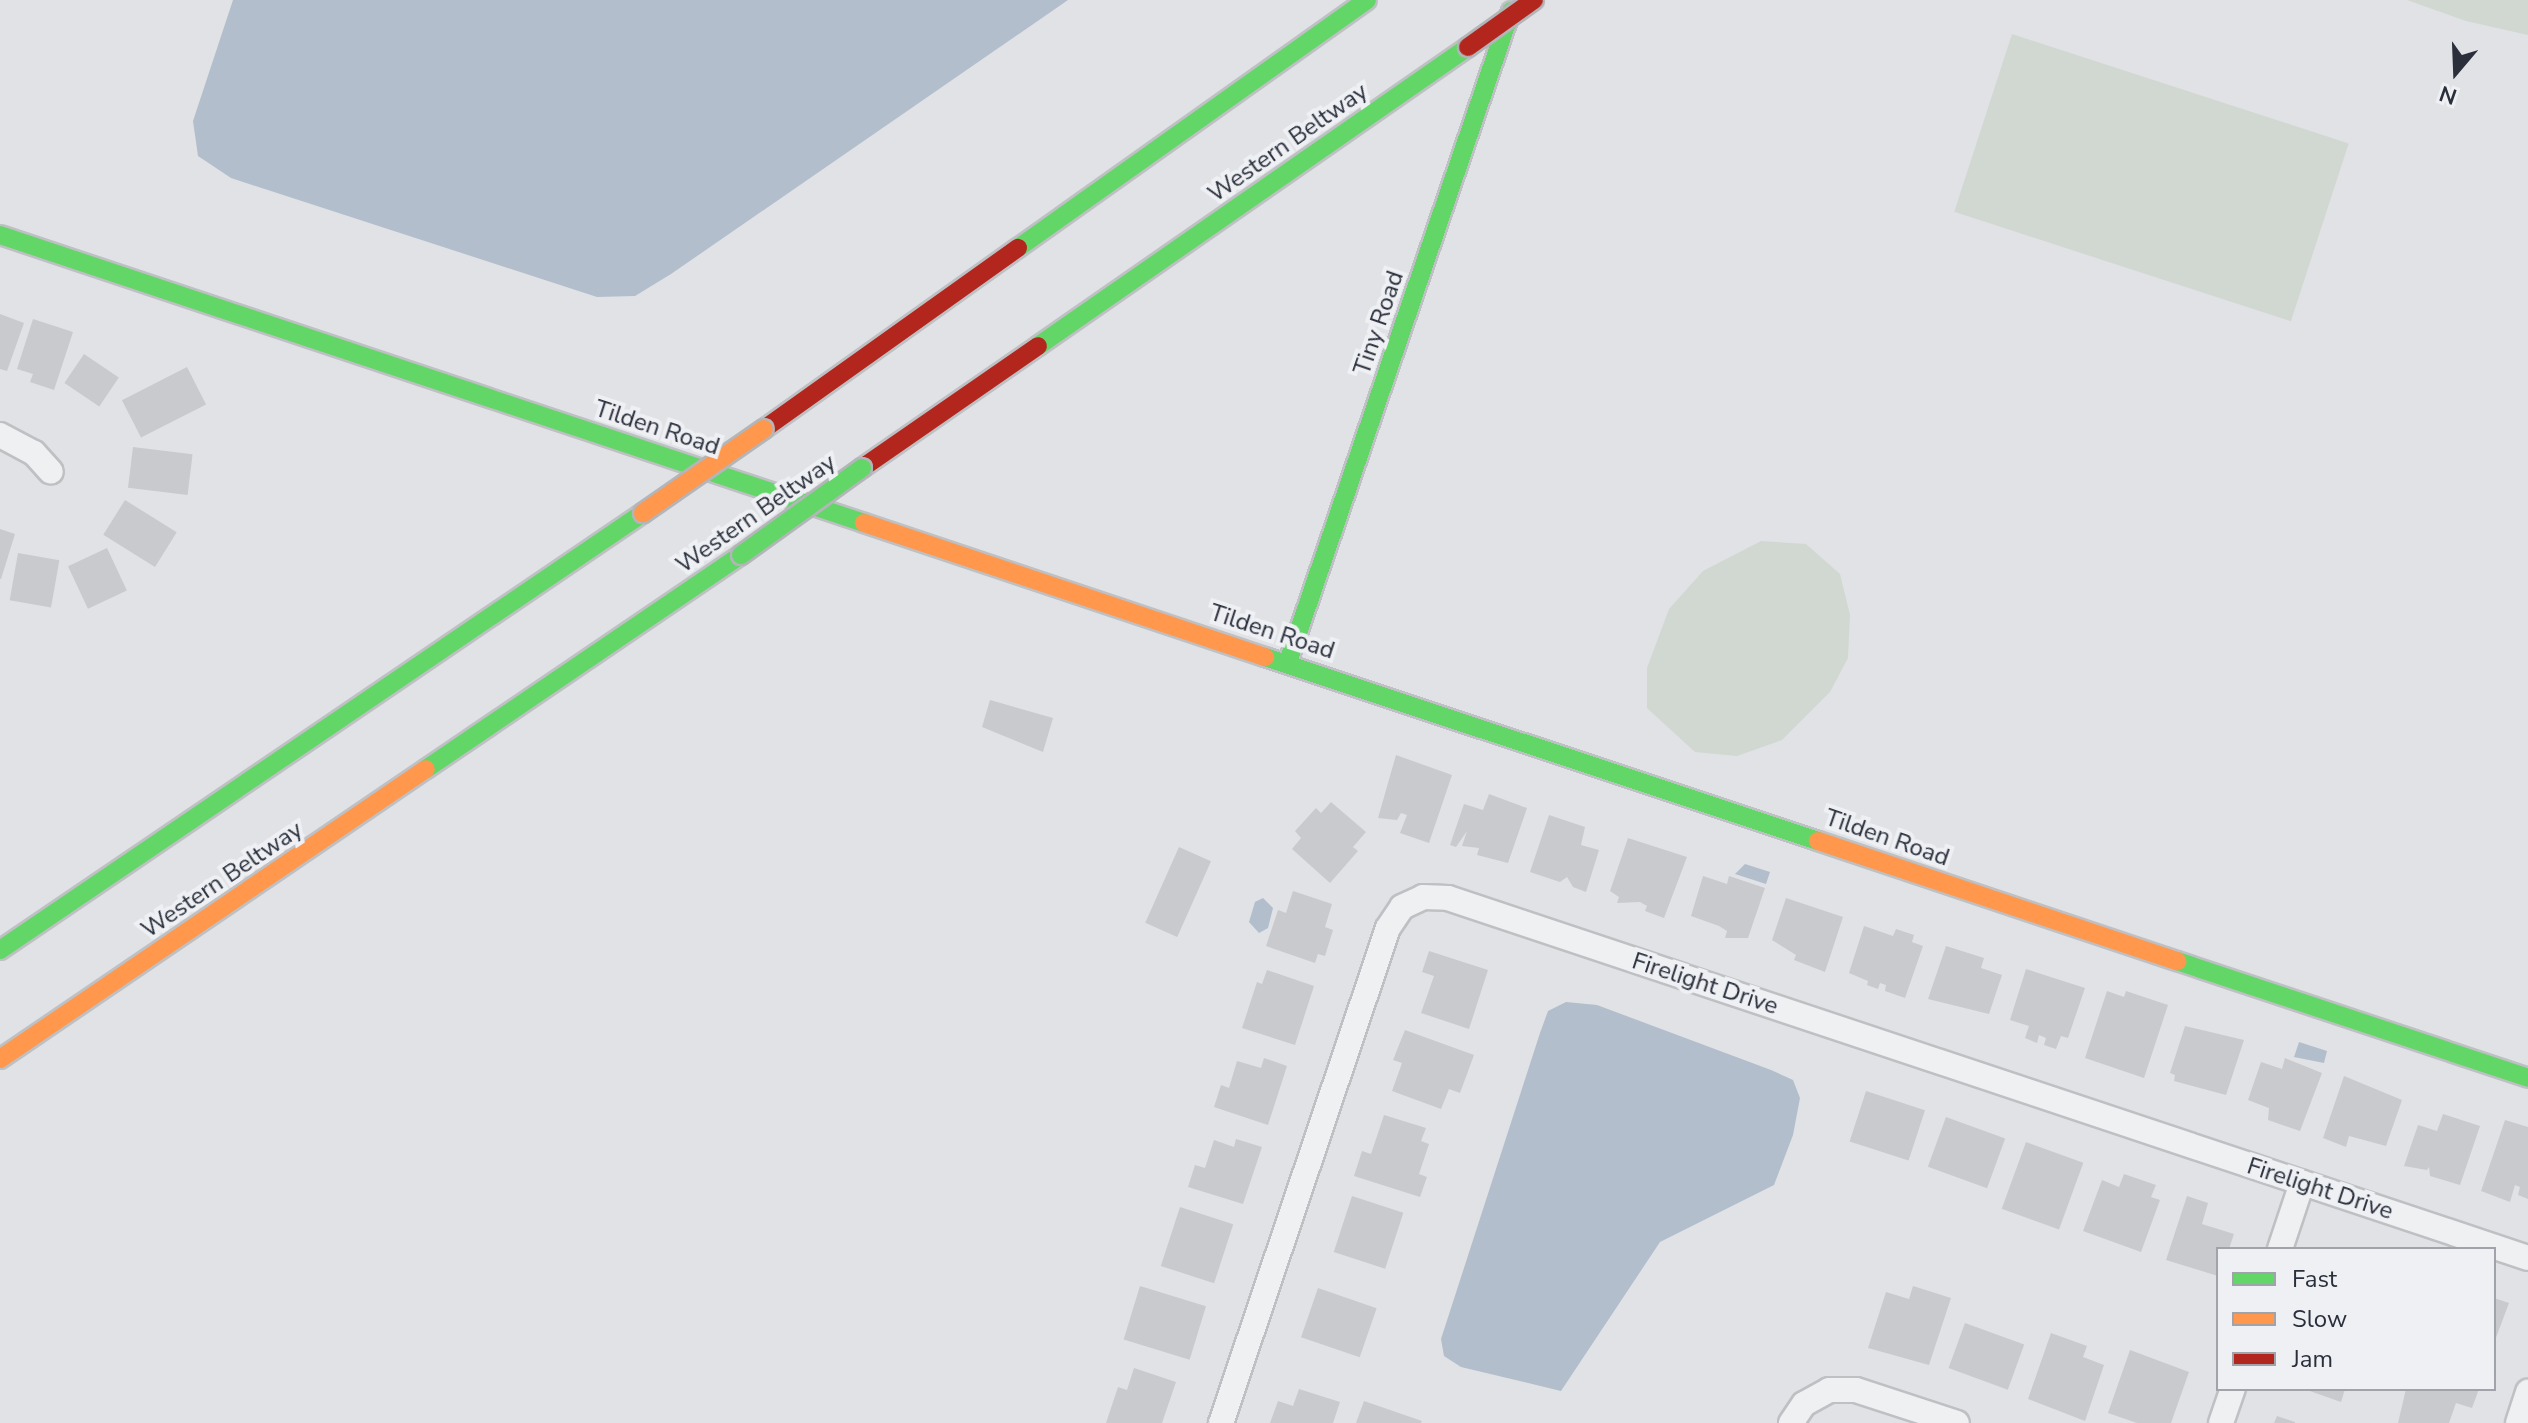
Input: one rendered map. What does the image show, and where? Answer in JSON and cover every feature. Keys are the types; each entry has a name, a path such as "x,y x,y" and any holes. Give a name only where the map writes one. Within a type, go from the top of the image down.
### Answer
{"main road":[{"path":"0,950 764,429 1367,0"},
{"name":"Tiny Road","path":"1288,662 1515,0"},
{"name":"Western Beltway","path":"0,1059 741,555 1534,0"},
{"name":"Tilden Road","path":"0,235 2528,1078"}],"street":[{"path":"0,435 34,453 51,472"},
{"name":"Firelight Drive","path":"1221,1423 1388,928 1402,907 1423,897 1448,898 2495,1247"},
{"path":"2281,1247 2302,1183"},
{"name":"Firelight Drive","path":"2496,1247 2528,1258"},
{"path":"1791,1423 1804,1404 1829,1390 1856,1390 1957,1423"},
{"path":"2221,1423 2232,1391"},
{"path":"2518,1423 2528,1392"}],"shaded area":[{"path":"2407,0 2528,0 2528,35 2466,21"},
{"path":"2012,34 2349,143 2291,321 1954,212"},
{"path":"1761,541 1806,544 1840,574 1850,615 1848,658 1830,692 1782,740 1737,756 1695,752 1647,708 1647,668 1669,609 1703,571"}],"water":[{"path":"233,0 1068,0 671,274 635,296 597,297 231,178 198,156 193,121"},
{"path":"1745,864 1770,872 1766,884 1735,874"},
{"path":"1263,898 1273,908 1268,928 1259,933 1249,922 1255,902"},
{"path":"1566,1002 1597,1005 1771,1070 1793,1080 1800,1098 1793,1135 1774,1185 1660,1242 1561,1391 1461,1367 1444,1356 1441,1339 1548,1011"},
{"path":"2299,1042 2327,1051 2324,1063 2294,1057"}],"building":[{"path":"0,314 24,323 7,371 0,369"},
{"path":"33,319 73,332 54,390 30,382 33,374 17,369"},
{"path":"84,354 119,377 99,407 64,383"},
{"path":"187,367 206,404 141,438 122,400"},
{"path":"133,447 193,454 188,495 128,488"},
{"path":"125,500 177,532 155,567 103,535"},
{"path":"0,529 15,534 1,579 0,579"},
{"path":"107,548 127,591 88,609 68,566"},
{"path":"18,553 59,560 51,608 10,600"},
{"path":"990,700 1053,718 1043,752 982,727"},
{"path":"1396,755 1452,775 1429,843 1400,833 1407,815 1401,813 1397,820 1378,818"},
{"path":"1489,794 1527,808 1508,863 1477,855 1479,848 1462,846 1467,831 1456,847 1450,845 1464,804 1483,810"},
{"path":"1331,802 1366,832 1353,847 1358,851 1330,883 1292,849 1301,838 1295,831 1316,808 1321,813"},
{"path":"1549,815 1585,827 1581,845 1599,850 1586,892 1573,887 1567,877 1560,882 1530,872"},
{"path":"1628,838 1687,857 1664,918 1645,911 1647,906 1640,902 1617,903 1619,897 1610,891"},
{"path":"1179,847 1211,861 1177,937 1145,923"},
{"path":"1703,876 1727,884 1729,876 1765,888 1748,938 1725,938 1727,931 1691,916"},
{"path":"1293,891 1332,904 1325,927 1333,930 1325,956 1318,954 1315,963 1266,946 1278,910 1286,913"},
{"path":"1786,898 1843,917 1825,972 1794,960 1796,955 1772,940"},
{"path":"1864,926 1893,936 1896,929 1914,935 1912,942 1923,946 1905,998 1885,991 1886,985 1880,983 1878,989 1849,973"},
{"path":"1946,946 1984,958 1981,968 2002,975 1989,1014 1928,999"},
{"path":"1429,951 1488,970 1469,1029 1421,1013 1434,976 1422,972"},
{"path":"2026,969 2085,988 2068,1038 2061,1036 2056,1049 2044,1045 2046,1038 2039,1035 2037,1043 2025,1038 2029,1026 2010,1020"},
{"path":"1267,970 1314,986 1295,1045 1242,1028 1257,982 1262,984"},
{"path":"2107,991 2124,997 2126,991 2168,1005 2144,1078 2085,1058"},
{"path":"2185,1026 2244,1040 2226,1095 2174,1081 2175,1075 2170,1073"},
{"path":"1405,1030 1474,1055 1460,1093 1449,1089 1441,1109 1392,1091 1402,1063 1393,1060"},
{"path":"1264,1058 1287,1066 1268,1125 1214,1107 1221,1085 1229,1088 1237,1061 1261,1068"},
{"path":"2285,1058 2322,1073 2300,1131 2268,1120 2269,1108 2248,1100 2261,1062 2282,1069"},
{"path":"2344,1076 2402,1100 2386,1146 2349,1136 2346,1147 2323,1138"},
{"path":"1866,1091 1925,1110 1909,1161 1850,1141"},
{"path":"2443,1114 2480,1126 2460,1185 2430,1176 2429,1167 2427,1170 2404,1166 2418,1125 2437,1131"},
{"path":"1384,1115 1426,1128 1421,1141 1429,1144 1419,1174 1427,1177 1420,1197 1354,1176 1362,1151 1371,1154"},
{"path":"1946,1117 2005,1139 1987,1188 1928,1167"},
{"path":"2505,1120 2528,1127 2528,1199 2518,1195 2520,1187 2515,1185 2510,1202 2481,1191"},
{"path":"1236,1139 1262,1147 1243,1204 1188,1187 1195,1165 1205,1168 1214,1140 1234,1147"},
{"path":"2026,1142 2083,1163 2059,1230 2002,1209"},
{"path":"2124,1174 2156,1185 2151,1197 2160,1200 2141,1252 2083,1231 2102,1180 2119,1187"},
{"path":"1352,1196 1403,1213 1385,1269 1334,1252"},
{"path":"2187,1196 2208,1203 2202,1224 2234,1234 2230,1247 2216,1247 2216,1275 2166,1260"},
{"path":"1180,1207 1233,1224 1214,1283 1161,1266"},
{"path":"1140,1286 1206,1306 1190,1360 1124,1340"},
{"path":"1913,1286 1951,1298 1929,1365 1868,1348 1886,1292 1909,1299"},
{"path":"1318,1288 1377,1308 1360,1357 1301,1337"},
{"path":"2496,1299 2509,1303 2496,1338"},
{"path":"1965,1323 2024,1345 2008,1390 1949,1368"},
{"path":"2051,1333 2087,1346 2083,1357 2104,1365 2085,1421 2028,1399"},
{"path":"2130,1350 2189,1372 2171,1423 2137,1423 2108,1413"},
{"path":"1134,1368 1176,1382 1162,1423 1106,1423 1118,1387 1127,1390"},
{"path":"1299,1389 1340,1402 1333,1423 1270,1423 1278,1401 1293,1406"},
{"path":"2310,1391 2344,1391 2341,1402"},
{"path":"2406,1391 2478,1391 2472,1408 2456,1403 2449,1423 2398,1423"},
{"path":"1364,1401 1422,1421 1356,1423"},
{"path":"2277,1416 2295,1422 2295,1423 2274,1423"}],"traffic: fast":[{"path":"1018,248 1367,0"},
{"path":"1288,662 1511,11"},
{"path":"1038,346 1468,47"},
{"path":"0,235 864,523"},
{"path":"741,555 862,468"},
{"path":"0,950 643,513"},
{"path":"426,769 741,555"},
{"path":"1265,657 1818,841"},
{"path":"2177,961 2528,1078"}],"traffic: slow":[{"path":"643,513 764,429"},
{"path":"864,523 1265,657"},
{"path":"0,1059 426,769"},
{"path":"1818,841 2177,961"}],"traffic: jam":[{"path":"1468,47 1534,0"},
{"path":"764,429 1018,248"},
{"path":"862,468 1038,346"}]}
